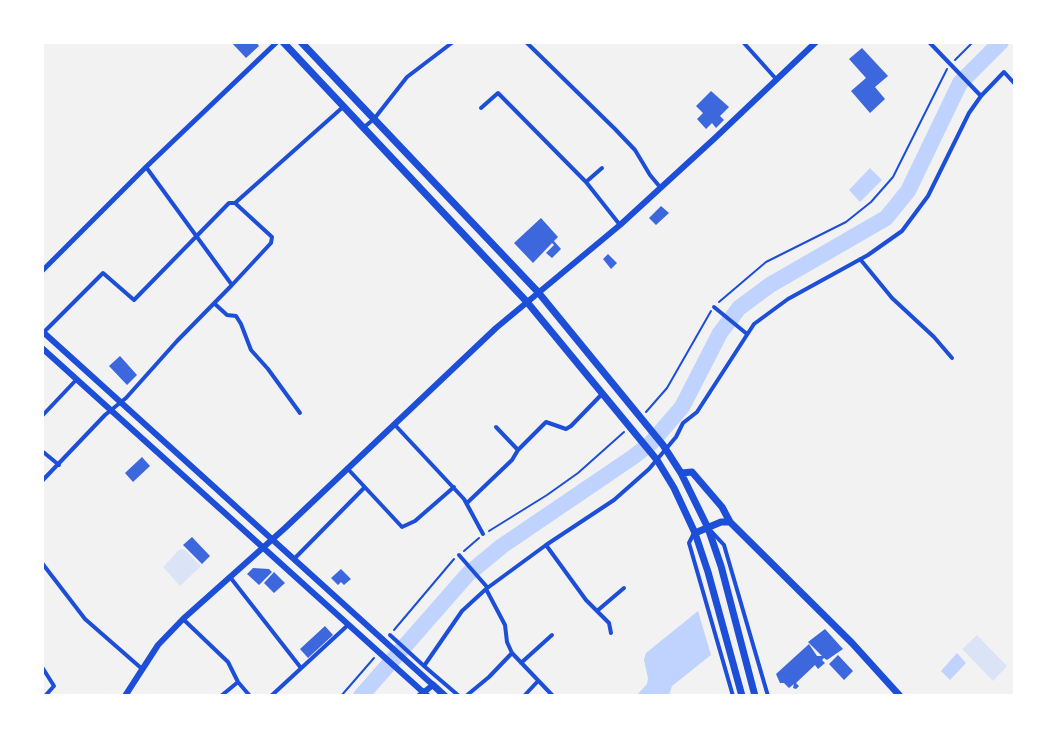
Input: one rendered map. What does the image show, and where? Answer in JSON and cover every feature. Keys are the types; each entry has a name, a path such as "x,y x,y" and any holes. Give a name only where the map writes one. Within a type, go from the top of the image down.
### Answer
{"highway":[{"path":"282,42 527,302 656,458 674,488 695,533 708,572 742,696"},
{"path":"301,42 538,292 644,419 664,447 680,473 708,528 721,566 754,696"},
{"path":"680,473 692,472 722,507 730,522 852,643 900,696"},
{"path":"695,533 721,522 730,522"},
{"path":"433,685 445,696"}],"main road":[{"path":"125,696 141,668 158,645 183,619 272,540 394,424 527,302 620,224 816,42"},
{"path":"42,348 349,624 423,694 433,685 43,332"}],"street":[{"path":"42,271 146,167 277,42"},
{"path":"363,128 374,119 407,77 453,42"},
{"path":"526,42 635,150 650,176 660,187"},
{"path":"743,42 777,80"},
{"path":"929,42 981,96"},
{"path":"424,666 462,611 486,587 546,544 614,500 656,458 683,423 697,412 746,333 766,314 788,298 881,247 902,231 914,218 928,196 968,113 1004,72 1014,83"},
{"path":"480,108 498,93 586,182 620,224"},
{"path":"43,332 103,273 134,300 198,237 229,203 235,203 343,108"},
{"path":"146,167 232,285"},
{"path":"586,182 602,168"},
{"path":"42,481 271,243 272,237 235,203"},
{"path":"860,259 892,298 934,337 952,358"},
{"path":"214,304 228,315 236,316 251,350 268,368 300,413"},
{"path":"715,308 746,333"},
{"path":"42,416 77,379"},
{"path":"467,504 512,460 518,450 546,422 566,429 572,426 603,393"},
{"path":"394,424 454,487 467,504 483,534"},
{"path":"496,427 518,450"},
{"path":"42,452 59,465"},
{"path":"347,468 402,527 415,521 454,487"},
{"path":"294,560 364,488"},
{"path":"708,528 724,545 768,696"},
{"path":"695,533 688,543 733,696"},
{"path":"546,544 586,600 609,623 611,633"},
{"path":"460,556 486,587 505,625 507,642 512,653 554,696"},
{"path":"42,563 85,619 141,668"},
{"path":"230,577 301,668"},
{"path":"597,611 624,588"},
{"path":"183,619 228,662 238,682 250,696"},
{"path":"271,696 349,624"},
{"path":"390,635 460,696"},
{"path":"521,663 552,635"},
{"path":"466,696 489,677 512,653"},
{"path":"42,667 54,686 44,696"},
{"path":"524,696 538,681"},
{"path":"221,696 238,682"}],"path":[{"path":"644,419 667,388 693,339 715,308 766,262 846,222 871,202 893,177 950,64 973,42"},
{"path":"390,635 460,556 483,534 563,484 632,428"},
{"path":"341,696 380,653"}],"shaded area":[{"path":"184,549 201,566 180,586 163,567 179,550"},
{"path":"977,635 1007,666 993,681 962,649"}],"water":[{"path":"870,168 882,180 860,202 849,190"},
{"path":"698,611 711,655 672,686 669,695 637,695 647,684 648,678 644,660 646,653"},
{"path":"957,653 966,663 950,680 941,671"}],"building":[{"path":"231,42 256,42 259,46 246,58"},
{"path":"862,48 888,76 875,87 885,99 870,113 851,91 866,78 849,59"},
{"path":"711,91 729,107 720,116 724,120 716,128 712,123 706,129 697,119 703,113 696,106"},
{"path":"661,206 669,213 656,225 649,218"},
{"path":"541,218 558,237 554,241 561,249 552,258 546,253 554,245 552,243 533,263 514,243"},
{"path":"608,254 617,263 611,269 603,259"},
{"path":"120,356 137,375 127,385 109,366"},
{"path":"142,457 150,466 133,482 125,473"},
{"path":"192,537 210,556 202,564 183,545"},
{"path":"253,568 269,569 272,572 259,585 247,574"},
{"path":"341,569 351,579 344,585 341,582 338,585 331,578"},
{"path":"274,572 285,583 274,593 264,583"},
{"path":"325,626 333,635 308,658 300,649"},
{"path":"825,629 843,649 827,660 824,658 822,660 825,663 818,669 815,665 796,683 799,686 796,689 793,688 794,684 789,688 784,683 780,683 776,674 809,644 817,656 822,656 808,642"},
{"path":"838,655 853,671 844,680 829,664"}],"waterway":[{"path":"361,696 468,574 502,546 651,443 682,407 720,333 739,308 770,285 886,218 908,191 960,83 1001,42"}]}
